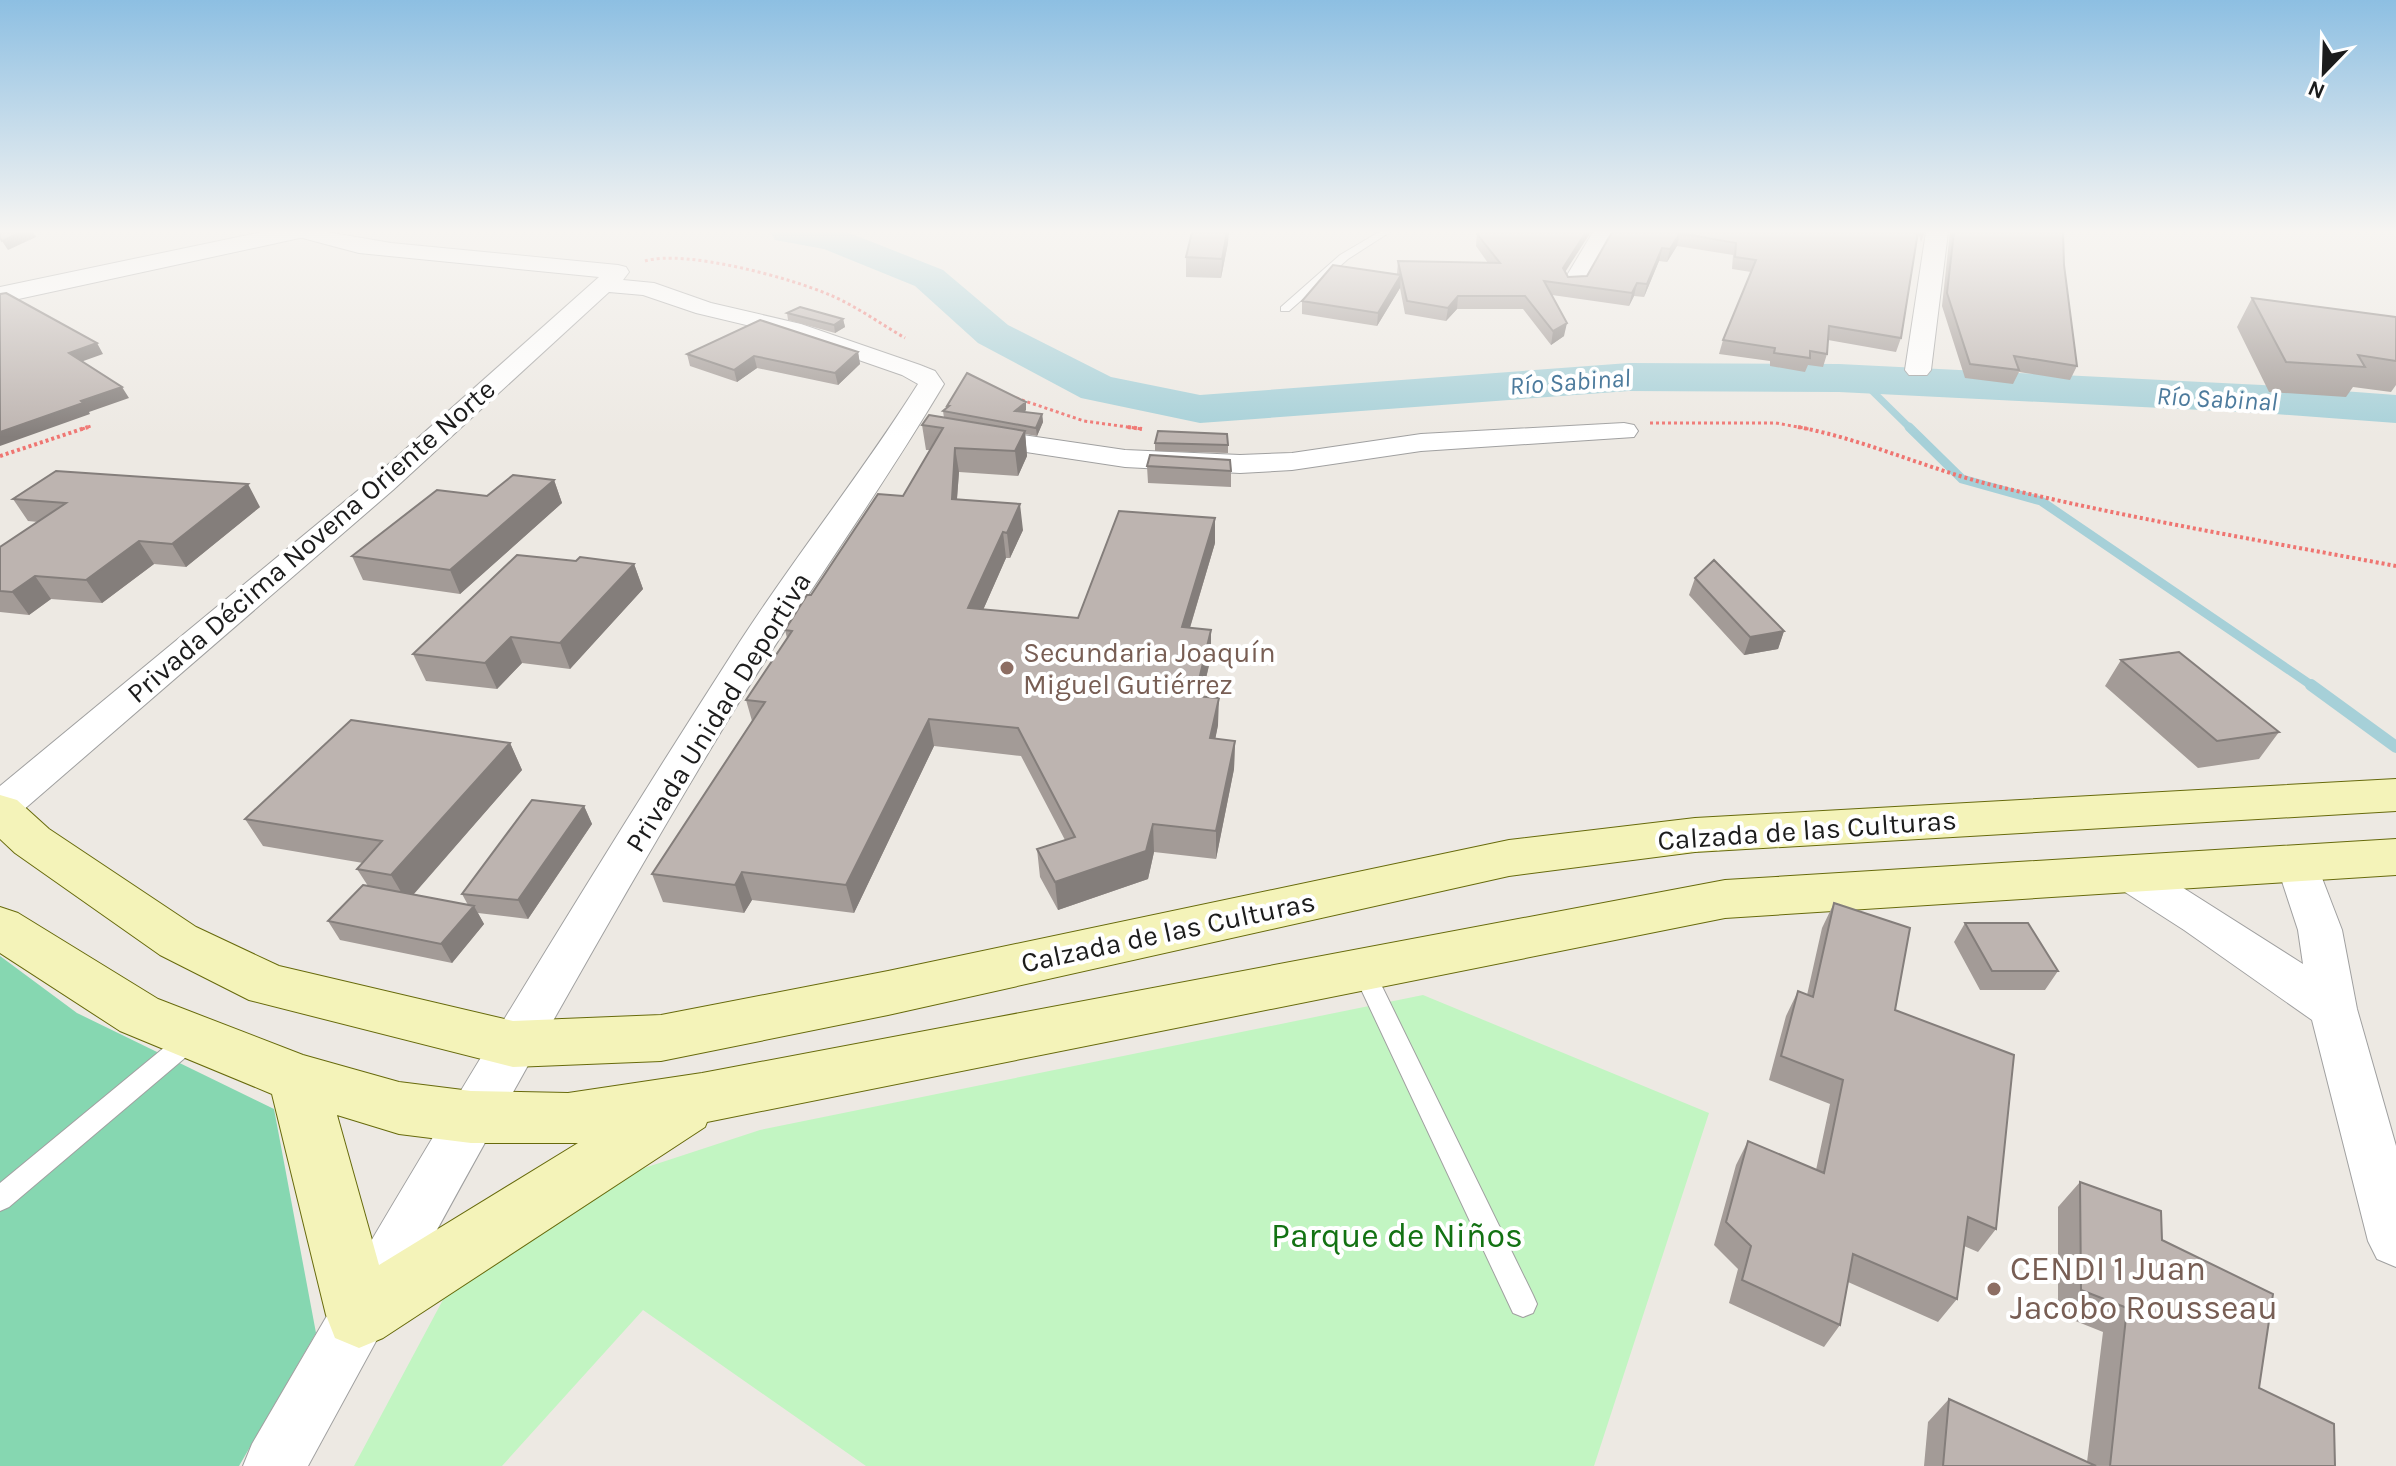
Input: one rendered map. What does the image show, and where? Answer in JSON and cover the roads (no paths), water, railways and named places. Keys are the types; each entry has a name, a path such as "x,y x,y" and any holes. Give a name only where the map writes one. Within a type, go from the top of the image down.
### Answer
{"main road":[{"name":"Calzada de las Culturas","path":"0,810 32,841 178,941 268,985 513,1044 661,1038 888,993 1509,858 1695,835 2393,795"},
{"path":"1783,829 1830,893"},
{"path":"0,927 139,1015 191,1039 296,1078 399,1108 471,1117 568,1119 702,1098 1725,899 2396,857"},
{"path":"296,1078 359,1315 702,1098"}],"street":[{"name":"Privada Décima Novena Oriente Norte","path":"0,810 383,484 585,300"},
{"name":"Privada Unidad Deportiva","path":"274,1466 513,1044 762,636 931,428 931,384 926,377 792,329 682,300"},
{"path":"1918,370 1928,300"},
{"path":"931,428 1101,456 1204,463 1281,463 1390,445 1629,427"},
{"path":"2297,863 2320,930 2333,1009 2386,1174 2396,1241"},
{"path":"2129,874 2200,918 2333,1009"}],"lane":[{"path":"1285,309 1295,300"},
{"path":"1363,970 1523,1304"},
{"path":"0,1199 191,1039"}],"waterway":[{"name":"Río Sabinal","path":"955,300 993,334 1097,388 1200,409 1629,377 1839,378 2262,399 2396,409"},
{"path":"1860,379 1911,429"},
{"path":"1909,427 1962,479 2041,501 2314,687"},
{"path":"2311,685 2396,747"}],"place":[{"name":"Secundaria Joaquín Miguel Gutiérrez","path":"1007,668"},
{"name":"CENDI 1 Juan Jacobo Rousseau","path":"1994,1289"}],"park label":[{"name":"Parque de Niños","path":"1397,1236"}]}
